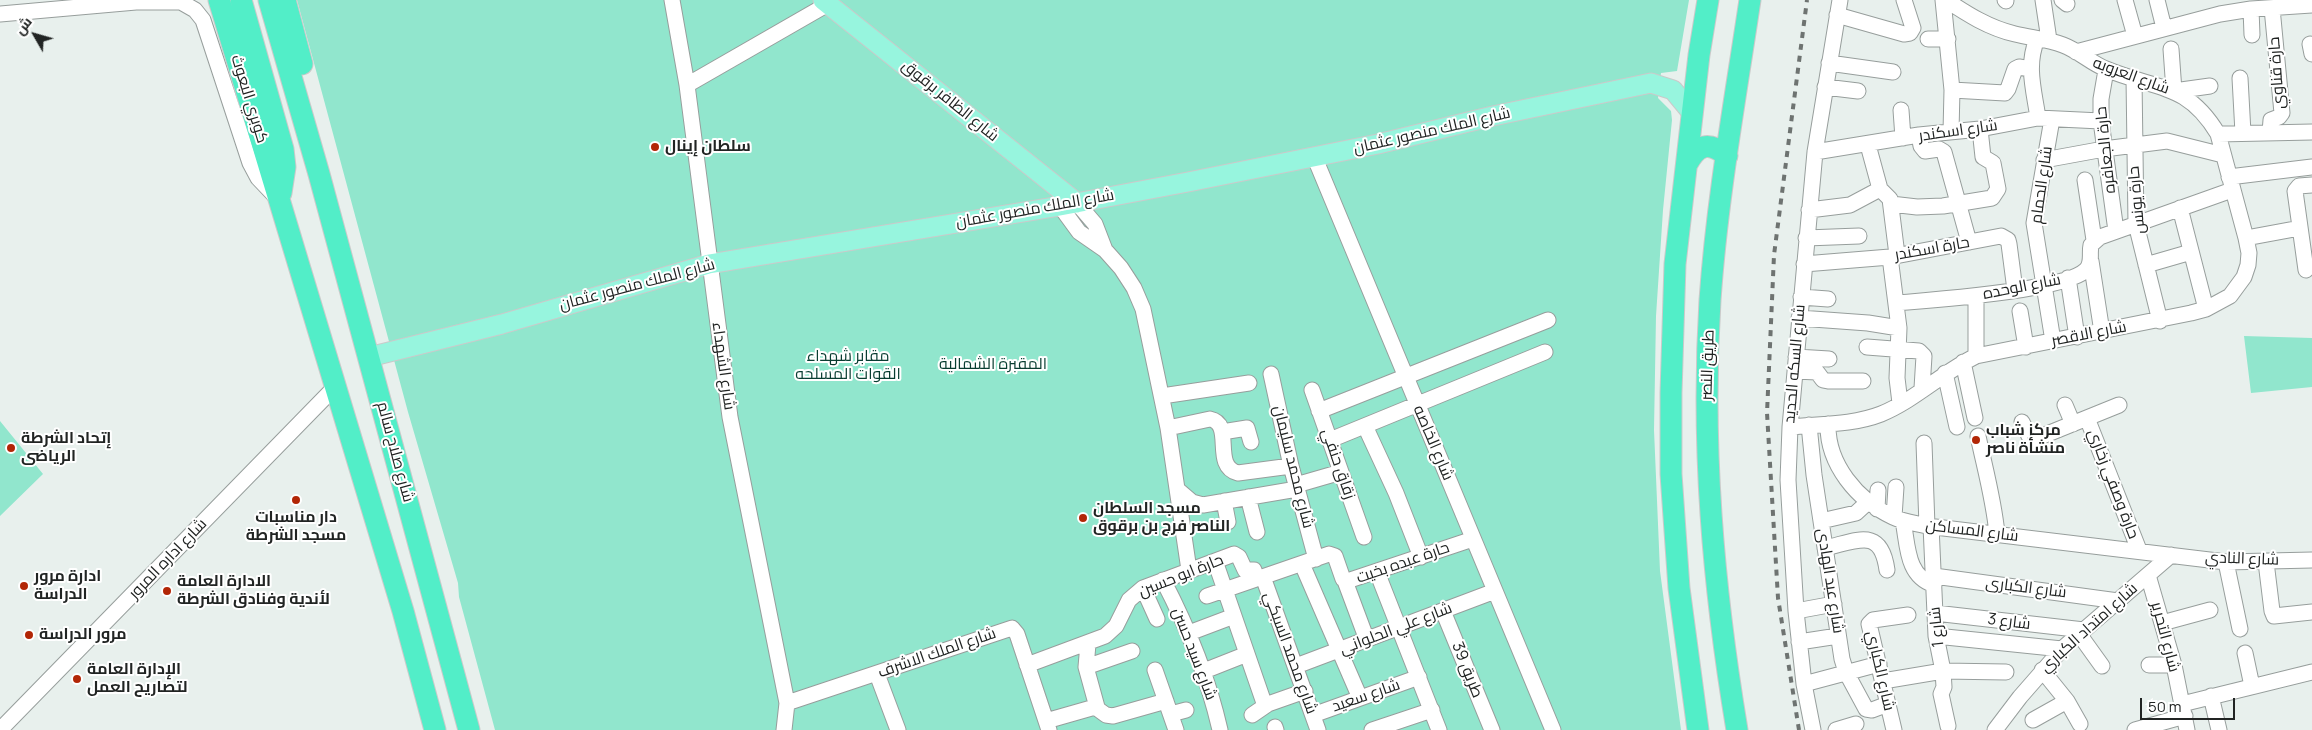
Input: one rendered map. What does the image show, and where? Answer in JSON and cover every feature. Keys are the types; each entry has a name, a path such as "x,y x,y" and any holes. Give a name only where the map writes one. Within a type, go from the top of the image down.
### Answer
{"highway":[{"name":"كوبري البعوث","path":"219,0 279,199"},
{"path":"241,0 283,149 284,177 279,199 403,611 435,730"},
{"path":"269,0 319,174"},
{"path":"285,0 322,143 323,160 319,174"},
{"path":"1698,730 1679,588 1671,474 1674,264 1708,0"},
{"name":"طريق النصر","path":"1738,730 1714,574 1707,437 1710,300 1727,156 1750,0"},
{"path":"1687,164 1696,151 1704,146 1719,149 1727,156"},
{"name":"شارع صلاح سالم","path":"319,174 469,730"}],"main road":[{"name":"شارع الظافر برقوق","path":"826,2 1069,205"},
{"name":"شارع الملك منصور عثمان","path":"369,357 502,324 709,264 1069,205 1378,144 1455,125 1651,83 1673,90 1692,114"}],"street":[{"name":"شارع الشهداء","path":"672,0 687,85 730,417 787,703 784,730"},
{"path":"1839,8 1904,34 1910,33 1913,28 1904,0"},
{"path":"1945,0 1952,90 1951,132"},
{"name":"شارع العروبه","path":"1945,0 1988,25 2012,34 2043,40 2076,52 2106,70 2174,90 2192,101 2208,116 2218,134"},
{"path":"2043,0 2043,40"},
{"path":"2125,0 2135,36"},
{"path":"2157,0 2164,28"},
{"path":"0,14 136,2 181,2 189,5 203,20 250,163 258,178 279,199"},
{"path":"687,85 826,2"},
{"path":"2076,52 2196,19 2252,9 2312,5"},
{"name":"شارع السكه الحديد","path":"1813,730 1804,684 1799,642 1788,480 1795,364 1815,152 1839,8"},
{"name":"حارة قناوي","path":"2270,132 2271,120 2279,117 2282,113 2272,8"},
{"path":"2252,9 2252,35"},
{"path":"1928,39 1948,39"},
{"name":"شارع الحمام","path":"2043,40 2031,53 2031,70 2045,118 2044,160 2034,223 2053,341"},
{"path":"2171,49 2174,90 2210,86"},
{"path":"1830,63 1893,72"},
{"path":"1952,90 2005,93 2016,69 2019,67 2031,70"},
{"name":"حارة الجعافره","path":"2106,70 2101,99 2101,121 2116,232"},
{"name":"حارة يونس","path":"2134,78 2133,145 2136,224 2160,321"},
{"path":"2240,78 2242,133"},
{"path":"1825,87 1858,91"},
{"path":"1902,110 1903,138"},
{"name":"شارع اسكندر","path":"1815,152 1868,145 1919,135 1980,129 2045,118 2101,121"},
{"path":"1891,204 1917,206 1989,200 1997,192 1993,163 1983,157 1980,129"},
{"path":"2218,134 2312,132"},
{"name":"شارع الاقصر","path":"1790,427 1828,424 1882,414 1970,359 2026,346 2160,321 2206,309 2230,296 2244,277 2249,253 2218,134"},
{"path":"1919,135 1922,149 1944,152 1969,242"},
{"path":"2044,160 2104,149 2167,141 2223,155"},
{"path":"1868,145 1880,189 1889,196 1891,204 1899,328 1897,378 1900,404"},
{"name":"شارع الخاصه","path":"1314,156 1553,730"},
{"path":"2094,240 2180,208 2230,183 2312,168"},
{"path":"2085,180 2094,240 2090,251 2091,261 2102,332"},
{"path":"2306,270 2295,191 2299,186 2312,185"},
{"path":"1809,210 1850,205 1880,189"},
{"path":"1069,205 1096,224 1105,250 1130,281 1143,309 1168,428 1188,570"},
{"path":"2180,208 2206,309"},
{"path":"2246,238 2300,228"},
{"path":"1806,238 1859,236"},
{"name":"حارة اسكندر","path":"1804,264 1893,256 2001,236 2008,240 2015,290"},
{"path":"2146,265 2191,252"},
{"name":"شارع الوحده","path":"1897,303 1976,296 2043,286 2085,271 2091,261"},
{"path":"2068,278 2077,337"},
{"path":"1975,418 1970,359 1976,296"},
{"path":"1801,297 1828,299"},
{"path":"2020,311 2026,346"},
{"path":"1799,318 1868,323 1899,328"},
{"path":"1319,411 1548,320"},
{"path":"1867,347 1916,350 1922,353 1922,388"},
{"path":"1330,440 1545,352"},
{"path":"1795,364 1829,359"},
{"path":"1795,364 1817,372 1823,380 1863,381"},
{"path":"1945,373 1957,427"},
{"name":"شارع محمد سليمان","path":"1271,374 1297,487 1309,562 1339,650 1360,698"},
{"path":"1162,396 1249,383"},
{"name":"شارع اداره المرور","path":"0,730 336,386"},
{"name":"زقاق حنفي","path":"1312,390 1364,537"},
{"path":"2065,405 2072,424"},
{"path":"2022,422 2029,436 2034,439 2120,405"},
{"name":"حارة وصفي زخاري","path":"2087,418 2139,550"},
{"path":"1168,428 1210,419 1219,423 1222,432 1225,464 1232,472 1238,474 1291,466"},
{"name":"شارع المساكن","path":"1828,424 1828,437 1840,470 1852,487 1872,505 1899,519 1929,526 2171,555"},
{"name":"شارع عبد الهادى","path":"1809,425 1814,475 1838,636 1846,672 1866,709 1872,710 1888,704"},
{"path":"1365,426 1421,557"},
{"path":"1222,432 1247,428 1251,442"},
{"path":"1978,436 1989,488 1993,498 1997,534"},
{"name":"شارع 1","path":"1924,443 1936,636 1943,671 1944,687 1941,694 1948,726"},
{"path":"1178,490 1198,504 1248,497 1297,487 1341,472"},
{"path":"1788,480 1814,475"},
{"path":"1896,486 1899,519 1912,568 1923,581 1934,581"},
{"path":"1821,521 1856,513 1872,505 1878,490"},
{"path":"1248,497 1257,532"},
{"path":"1224,501 1228,522"},
{"path":"1856,513 1863,540"},
{"name":"حارة عبده بخيت","path":"1207,596 1332,554 1345,580 1349,581 1473,539"},
{"path":"1825,548 1871,540 1880,547 1887,570"},
{"name":"حارة ابو حسين","path":"1027,665 1088,644 1105,636 1116,626 1129,600 1143,588 1188,570 1236,555 1239,557 1243,568 1254,570 1260,578"},
{"name":"شارع النادي","path":"2171,555 2226,562 2312,560"},
{"name":"شارع امتداد الكباري","path":"1995,730 2042,670 2062,649 2171,555"},
{"path":"1214,561 1262,701 1268,704"},
{"path":"2226,562 2240,629"},
{"path":"2266,562 2274,616 2312,612"},
{"path":"1377,572 1440,730"},
{"name":"شارع التحرير","path":"2148,575 2174,665 2184,717"},
{"name":"شارع محمد السبكي","path":"1260,578 1296,666 1318,730"},
{"name":"شارع سيد حسن","path":"1163,580 1189,633 1204,671 1220,730"},
{"path":"1345,580 1367,640"},
{"name":"شارع الكبارى","path":"1934,581 2118,600"},
{"path":"1143,588 1157,620"},
{"name":"شارع علي الحلواني","path":"1296,666 1495,591"},
{"path":"1796,611 1834,604"},
{"path":"2162,623 2210,610"},
{"name":"طريق 39","path":"1443,611 1492,730"},
{"name":"شارع 3","path":"1935,613 2081,632"},
{"name":"شارع الكباري","path":"1894,730 1869,624 1870,622 1908,615"},
{"path":"1189,633 1234,616"},
{"name":"شارع الملك الاشرف","path":"787,703 1012,628 1017,634 1047,726"},
{"path":"2081,632 2102,666"},
{"path":"1799,642 1838,636"},
{"path":"1936,636 2062,649"},
{"path":"1088,644 1086,667 1096,707 1106,715 1113,716 1168,708 1186,710"},
{"path":"1086,667 1132,651"},
{"path":"2245,653 2252,686"},
{"path":"1204,671 1247,654"},
{"path":"1804,684 1879,664"},
{"path":"2150,665 2174,665"},
{"path":"1155,670 1176,730"},
{"path":"2042,670 2067,701 2080,724"},
{"path":"1883,681 1943,671 2006,672"},
{"path":"2135,730 2184,717 2211,696 2312,672"},
{"path":"877,674 898,730"},
{"name":"شارع سعيد","path":"1313,715 1419,678"},
{"path":"1252,715 1268,704 1305,691"},
{"path":"2211,696 2219,730"},
{"path":"2033,720 2067,701"},
{"path":"1047,726 1096,707"},
{"path":"1372,730 1432,710"},
{"path":"1836,730 1856,724"}],"green space":[{"name":"المقبرة الشمالية","path":"297,0 1689,0 1677,71 1661,73 1658,98 1671,111 1672,120 1663,210 1656,316 1654,430 1660,571 1681,730 495,730 459,597 458,583 408,412"},
{"path":"2244,336 2312,338 2312,387 2251,393"},
{"name":"إتحاد الشرطة الرياضى","path":"0,421 43,474 0,516"}],"railway":[{"path":"1799,730 1778,598 1767,413 1774,255 1807,0"}],"place":[{"name":"سلطان إينال","path":"655,147"},
{"name":"مركز شباب منشأة ناصر","path":"1976,440"},
{"name":"إتحاد الشرطة الرياضى","path":"11,448"},
{"name":"دار مناسبات مسجد الشرطة","path":"296,500"},
{"name":"مسجد السلطان الناصر فرج بن برقوق","path":"1083,518"},
{"name":"ادارة مرور الدراسة","path":"24,586"},
{"name":"الادارة العامة لأندية وفنادق الشرطة","path":"167,591"},
{"name":"مرور الدراسة","path":"29,635"},
{"name":"الإدارة العامة لتصاريح العمل","path":"77,679"}],"park label":[{"name":"مقابر شهداء القوات المسلحه","path":"848,366"}]}
